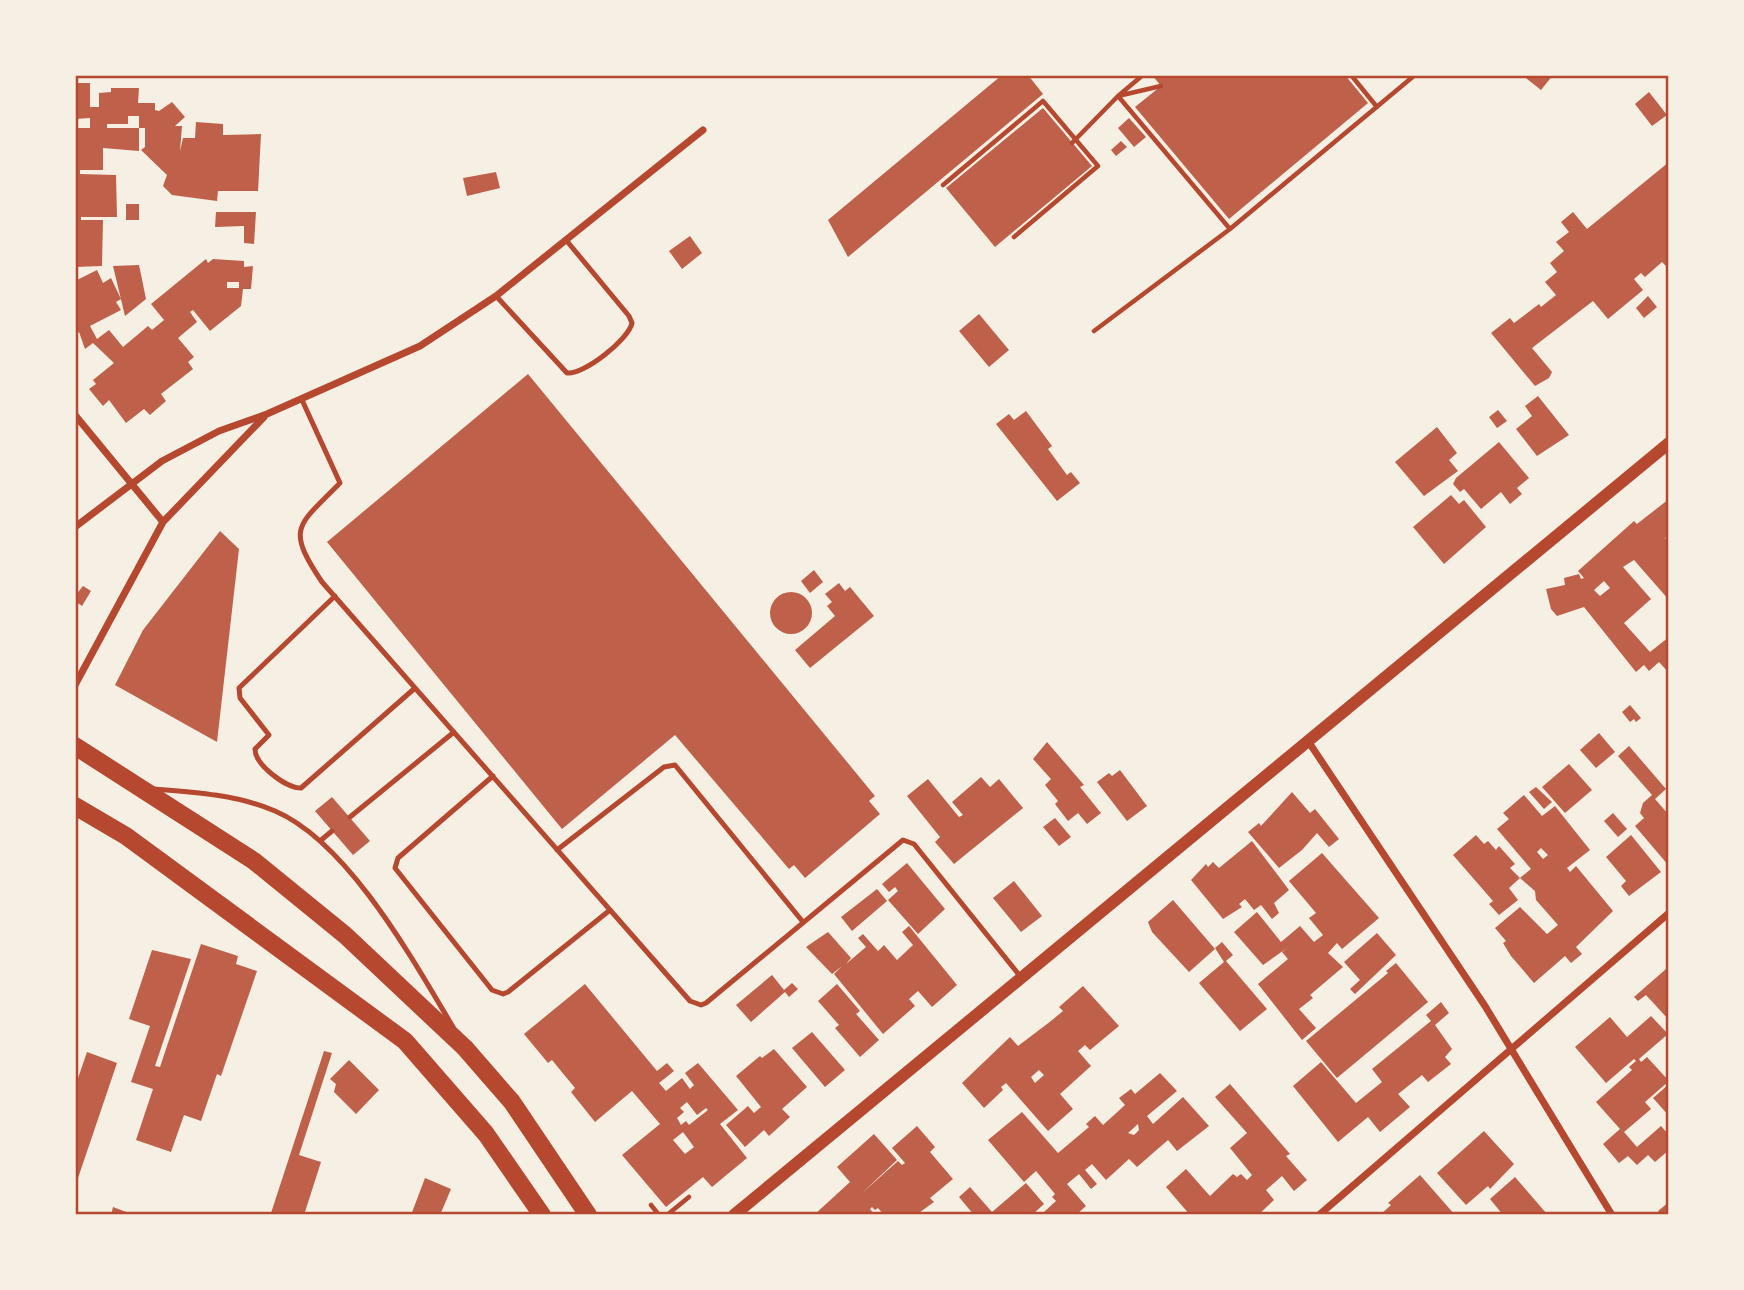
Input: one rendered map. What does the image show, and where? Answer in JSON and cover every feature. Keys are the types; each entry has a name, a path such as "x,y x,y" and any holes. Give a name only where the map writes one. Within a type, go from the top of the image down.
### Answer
{"main road":[{"path":"75,746 254,861 345,934 465,1048 512,1102 588,1215"},
{"path":"75,806 127,836 405,1041 485,1134 542,1215"}],"street":[{"path":"75,527 162,461 219,431 302,400 420,346 496,296 703,130"},
{"path":"75,685 163,522 267,414"},
{"path":"75,415 163,522"},
{"path":"734,1215 1669,443"},
{"path":"1308,741 1511,1050 1612,1215"},
{"path":"1319,1215 1669,913"}],"lane":[{"path":"496,296 568,373 582,371 626,337 632,323 629,316 566,240"},
{"path":"302,400 340,483 302,522 298,538 306,558 335,596 691,1001 701,1005 898,843 909,841 1021,978"},
{"path":"335,596 239,688 240,698 269,735 255,749 258,762 291,786 301,788 415,688"},
{"path":"350,817 454,732"},
{"path":"557,850 664,767 675,765 803,922"},
{"path":"493,776 398,858 395,868 492,990 503,994 508,992 610,910"},
{"path":"141,788 207,793 276,811 320,841 363,888 420,972 465,1048"},
{"path":"320,841 332,831"}],"path":[{"path":"1074,141 1118,96 1143,75"},
{"path":"1351,75 1377,107"},
{"path":"1094,331 1230,229 1415,75"},
{"path":"1118,96 1161,86"},
{"path":"1118,96 1230,229"},
{"path":"943,184 1043,101 1074,141 1098,166 1014,237"},
{"path":"667,1215 689,1197"},
{"path":"650,1205 659,1215"}],"building":[{"path":"1002,75 1028,75 1043,94 848,257 828,220"},
{"path":"1152,75 1345,75 1368,103 1229,219 1135,107 1161,86"},
{"path":"1522,75 1553,75 1541,90"},
{"path":"75,83 90,83 90,107 99,107 99,93 111,92 111,88 139,88 138,103 155,103 155,110 159,111 172,102 185,117 175,126 182,126 180,151 183,138 195,138 196,122 223,124 223,135 261,134 258,191 218,191 217,201 172,195 163,186 167,175 141,150 145,147 145,128 139,128 139,151 103,148 103,170 80,170 80,174 116,175 117,217 81,217 81,220 103,220 102,266 75,267 75,128 90,128 90,118 75,119","holes":["128,116 139,116 139,128 107,128 107,124 128,124"]},
{"path":"1649,92 1667,115 1652,126 1635,104"},
{"path":"1043,108 1092,166 995,247 946,188"},
{"path":"1129,118 1146,137 1134,147 1118,128"},
{"path":"1121,141 1127,147 1116,156 1111,150"},
{"path":"1669,162 1669,269 1662,262 1645,277 1641,273 1634,279 1643,290 1608,319 1593,301 1532,348 1552,372 1549,378 1535,386 1491,333 1510,318 1514,323 1556,295 1545,282 1557,272 1550,263 1564,251 1556,242 1569,232 1561,222 1573,212 1587,229"},
{"path":"496,172 500,188 467,196 463,178"},
{"path":"126,204 139,204 139,220 126,220"},
{"path":"216,212 256,212 254,244 244,243 244,226 215,227"},
{"path":"690,236 702,253 682,269 669,251"},
{"path":"206,259 208,263 213,259 244,261 244,267 253,266 251,289 243,289 241,306 210,331 193,310 190,312 197,322 178,338 194,357 188,362 193,369 161,394 166,401 150,415 144,409 126,423 109,400 103,406 89,389 96,384 93,380 114,363 93,343 85,349 79,332 75,334 75,281 97,270 103,283 111,278 121,299 116,302 121,310 90,326 97,339 109,330 123,347 148,326 152,330 164,320 151,304","holes":["227,282 239,282 239,288 227,288"]},
{"path":"139,265 146,299 125,316 113,266"},
{"path":"1648,296 1657,307 1644,318 1636,308"},
{"path":"979,314 1009,350 989,367 959,331"},
{"path":"528,374 875,796 869,801 880,814 805,878 794,865 789,869 675,735 562,829 327,542"},
{"path":"1538,396 1569,435 1537,456 1516,429 1532,416 1525,406"},
{"path":"1498,410 1507,421 1497,428 1489,417"},
{"path":"1026,411 1052,446 1048,449 1067,475 1071,472 1080,483 1057,501 996,424 1009,414 1014,420"},
{"path":"1437,427 1457,453 1449,460 1458,471 1424,496 1395,462"},
{"path":"1499,442 1529,478 1517,488 1522,494 1510,504 1501,492 1481,509 1464,489 1460,492 1453,484 1456,478"},
{"path":"1451,495 1459,504 1464,500 1486,527 1444,564 1413,527"},
{"path":"1669,499 1669,535 1665,538 1669,543 1669,600 1634,560 1623,567 1651,599 1624,623 1650,652 1669,637 1669,673 1659,662 1649,671 1644,665 1636,672 1584,607 1557,616 1551,609 1546,589 1565,585 1564,578 1579,574 1581,579 1584,578 1578,571 1634,521 1637,524","holes":["1604,581 1610,588 1600,596 1594,590"]},
{"path":"220,531 239,549 217,742 115,685 143,630"},
{"path":"814,570 823,582 810,593 801,581"},
{"path":"839,583 845,591 850,587 874,616 810,668 795,650 835,616 827,606 832,602 825,594"},
{"path":"83,586 91,591 82,606 75,601 75,596"},
{"path":"791,592 806,598 812,613 806,628 791,634 776,628 770,613 776,598"},
{"path":"1630,705 1641,718 1636,722 1634,719 1630,722 1622,712"},
{"path":"1599,733 1615,752 1596,768 1580,750"},
{"path":"1047,742 1084,785 1080,787 1101,813 1087,824 1078,813 1068,821 1055,804 1058,801 1045,785 1051,779 1033,759"},
{"path":"1629,746 1666,789 1655,799 1669,815 1669,866 1635,826 1644,818 1640,813 1643,803 1652,795 1618,756"},
{"path":"1569,764 1592,790 1565,813 1542,787"},
{"path":"1120,770 1147,806 1127,821 1097,782 1109,773 1112,776"},
{"path":"981,777 990,787 999,779 1023,808 954,864 935,842 940,837 907,796 928,779 959,817 963,815 952,802"},
{"path":"1536,787 1552,802 1544,809 1529,792"},
{"path":"1292,792 1310,813 1315,809 1339,839 1329,847 1317,833 1302,850 1279,868 1248,832 1259,823 1261,826"},
{"path":"1524,795 1542,816 1555,806 1590,850 1567,868 1570,872 1576,866 1613,911 1576,947 1582,954 1571,963 1565,956 1534,983 1511,956 1503,943 1506,941 1495,928 1520,907 1547,934 1558,925 1536,900 1535,891 1520,878 1531,869 1497,829 1509,819 1503,813","holes":["1541,848 1548,855 1543,859 1537,852"]},
{"path":"332,797 370,841 353,855 315,811"},
{"path":"1613,813 1627,829 1618,837 1604,821"},
{"path":"1055,818 1071,837 1059,846 1043,827"},
{"path":"1476,835 1484,844 1488,841 1496,850 1499,846 1515,864 1510,868 1520,878 1509,888 1518,900 1499,915 1489,904 1493,901 1453,855"},
{"path":"1631,835 1661,872 1629,896 1621,886 1626,881 1606,857"},
{"path":"1252,841 1289,890 1274,903 1279,913 1272,919 1261,905 1254,910 1245,899 1239,904 1242,907 1223,919 1191,880 1206,864 1208,867 1213,862 1219,868"},
{"path":"1322,853 1379,918 1342,949 1337,943 1328,953 1343,967 1310,995 1313,998 1299,1009 1316,1028 1302,1040 1258,984 1288,959 1282,952 1287,948 1263,965 1234,932 1257,912 1281,942 1300,926 1314,942 1323,935 1309,918 1316,913 1289,881"},
{"path":"907,863 945,909 918,934 888,900 898,891 895,887 889,892 882,884"},
{"path":"1014,881 1042,916 1021,932 993,898"},
{"path":"877,889 887,901 852,931 841,917"},
{"path":"1173,900 1215,949 1189,972 1152,932 1148,922"},
{"path":"909,926 957,985 932,1007 918,991 909,999 915,1006 883,1034 834,974 842,966 832,974 806,947 828,932 851,958 846,964 866,947 858,938 863,934 878,951 884,945 897,960 913,945 902,932"},
{"path":"1377,933 1396,955 1355,994 1350,989 1360,980 1344,962"},
{"path":"1222,942 1233,955 1226,961 1267,1009 1240,1031 1199,983 1224,962 1215,948"},
{"path":"201,944 238,956 236,964 257,971 221,1076 217,1074 201,1121 184,1115 171,1152 136,1140 153,1089 131,1082 150,1026 129,1019 152,950 191,959 155,1066 160,1067"},
{"path":"1396,963 1428,1002 1337,1078 1306,1041 1388,973 1386,971"},
{"path":"1666,969 1669,972 1669,1020 1646,995 1638,1001 1634,997"},
{"path":"772,975 784,990 792,983 798,989 789,997 785,992 751,1022 736,1005"},
{"path":"585,984 657,1071 667,1063 674,1071 659,1083 666,1091 682,1078 690,1089 694,1085 685,1073 698,1063 738,1110 720,1124 747,1158 712,1187 703,1177 666,1207 622,1155 660,1124 632,1091 595,1122 571,1092 575,1088 552,1060 548,1063 524,1034","holes":["687,1102 697,1115 706,1108 708,1110 689,1125 686,1121 681,1125 677,1118 684,1112 680,1108","683,1132 694,1147 685,1154 673,1140"]},
{"path":"837,984 860,1011 856,1014 879,1040 860,1057 835,1028 839,1025 818,1001"},
{"path":"1083,986 1119,1026 1090,1050 1085,1045 1078,1051 1091,1066 1060,1094 1073,1109 1048,1131 1006,1083 1001,1087 1003,1090 984,1108 962,1083 1010,1037 1018,1046 1063,1011 1059,1007","holes":["1039,1070 1044,1075 1035,1083 1031,1077"]},
{"path":"1441,1002 1449,1013 1435,1025 1452,1049 1445,1057 1451,1064 1428,1082 1422,1075 1398,1094 1410,1107 1380,1132 1368,1117 1338,1142 1293,1086 1321,1062 1356,1103 1382,1082 1372,1069 1431,1021 1426,1015"},
{"path":"1651,1016 1668,1034 1639,1059 1641,1062 1647,1057 1669,1081 1645,1102 1651,1109 1624,1132 1637,1147 1661,1126 1669,1135 1669,1150 1655,1162 1648,1155 1637,1165 1628,1156 1619,1163 1603,1144 1620,1129 1596,1102 1632,1070 1629,1067 1636,1061 1634,1059 1606,1083 1575,1047 1610,1017 1627,1037"},
{"path":"812,1032 845,1070 825,1087 792,1048"},
{"path":"774,1049 807,1087 782,1109 790,1117 769,1136 764,1130 745,1147 726,1125 748,1106 754,1113 761,1107 736,1076 760,1056 762,1058"},
{"path":"324,1051 332,1053 299,1155 321,1162 304,1215 271,1213"},
{"path":"87,1052 117,1063 76,1184 75,1087"},
{"path":"349,1060 379,1090 356,1114 334,1092 336,1084 330,1079"},
{"path":"1160,1073 1177,1091 1147,1116 1153,1124 1183,1097 1209,1126 1177,1151 1168,1140 1137,1167 1129,1159 1106,1180 1092,1164 1085,1170 1097,1184 1091,1189 1079,1174 1067,1184 1086,1206 1076,1215 1046,1215 1044,1212 1056,1201 1052,1197 1055,1194 1036,1171 1024,1182 988,1140 1022,1112 1058,1153 1089,1127 1086,1124 1095,1116 1103,1125 1125,1105 1119,1098 1131,1089 1135,1094","holes":["1138,1124 1139,1130 1134,1135 1128,1133"]},
{"path":"1230,1084 1290,1154 1286,1156 1307,1180 1294,1191 1282,1176 1266,1190 1274,1200 1258,1215 1190,1215 1166,1187 1186,1169 1210,1196 1233,1174 1237,1177 1241,1174 1247,1180 1252,1175 1230,1148 1247,1133 1215,1097"},
{"path":"1669,1084 1669,1116 1653,1098"},
{"path":"917,1126 935,1147 930,1152 953,1179 930,1198 934,1202 916,1215 884,1215 878,1208 875,1210 872,1207 870,1209 875,1215 814,1215 850,1182 837,1167 874,1134 897,1160 861,1194 898,1161 902,1165 905,1163 892,1148"},
{"path":"1484,1131 1514,1164 1490,1189 1488,1186 1466,1205 1437,1173"},
{"path":"1420,1175 1455,1215 1380,1215 1391,1205 1388,1203"},
{"path":"1515,1177 1547,1214 1503,1215 1490,1199"},
{"path":"425,1178 451,1189 440,1215 411,1215"},
{"path":"1026,1183 1044,1204 1032,1215 974,1215 959,1197 970,1187 992,1212"},
{"path":"1669,1202 1669,1215 1662,1215 1658,1211"},
{"path":"113,1207 129,1213 129,1215 111,1215"}]}
